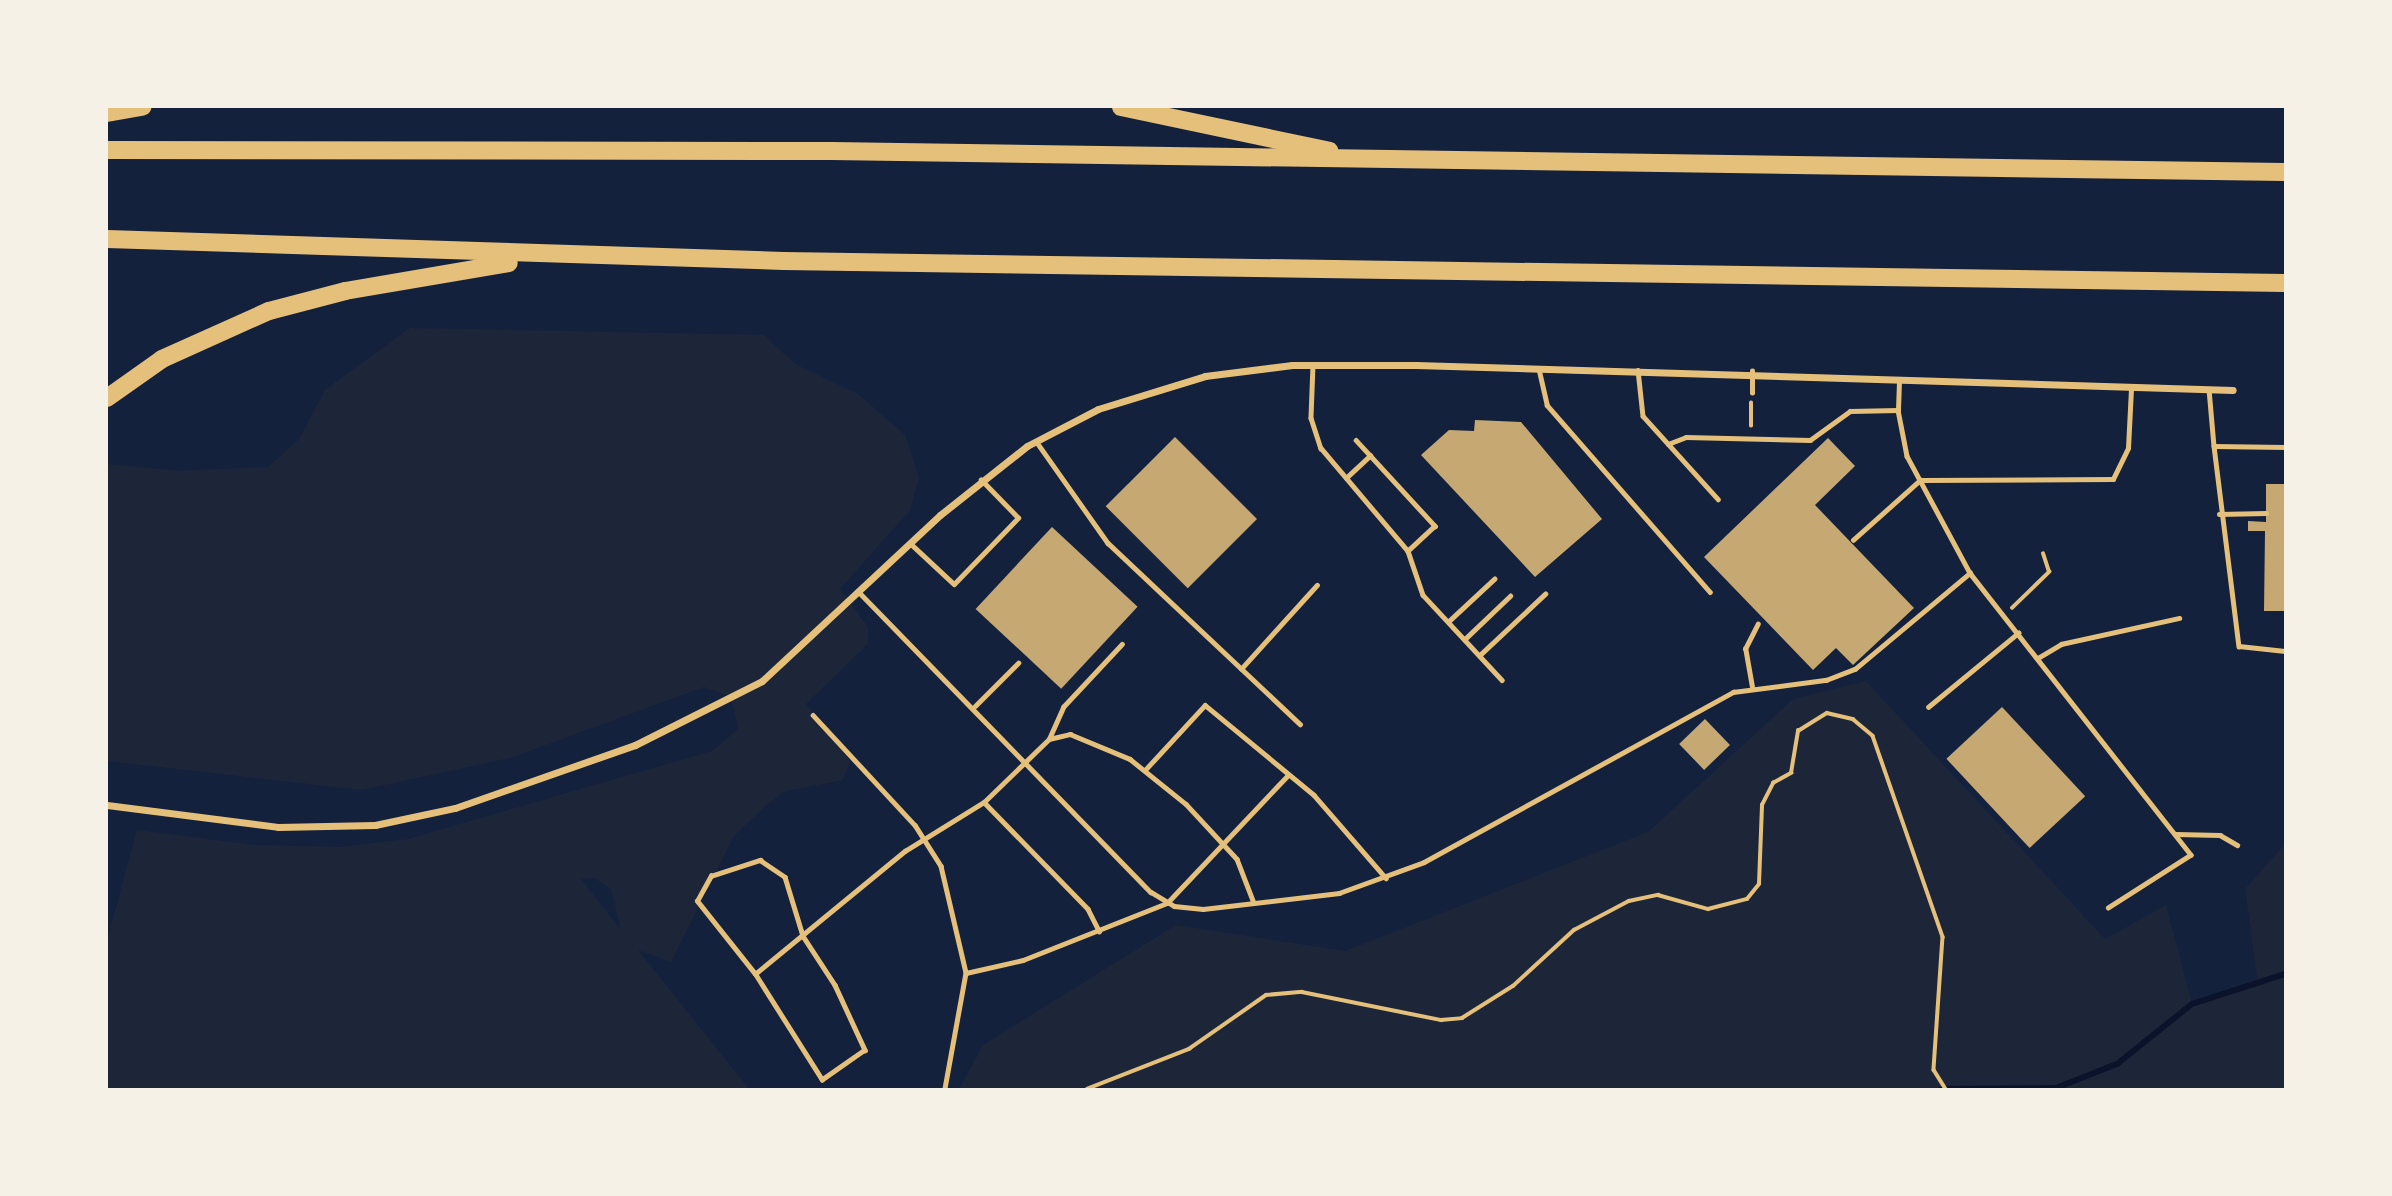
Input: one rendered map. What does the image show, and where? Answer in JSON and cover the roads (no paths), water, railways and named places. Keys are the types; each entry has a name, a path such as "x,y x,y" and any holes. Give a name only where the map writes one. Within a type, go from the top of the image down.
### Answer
{"highway":[{"path":"107,113 142,107"},
{"path":"1121,107 1363,159"},
{"path":"107,150 573,149 2285,172"},
{"path":"107,239 552,256 2285,283"},
{"path":"107,398 162,359 269,311 345,291 552,256"}],"street":[{"path":"107,805 314,829 446,811 635,744 722,705 774,671 909,542 980,479 1036,440 1098,409 1176,383 1313,364 1752,372 2233,390"}],"lane":[{"path":"1313,364 1313,431 1346,478 1408,551 1423,595 1481,654 1502,680"},
{"path":"1539,367 1547,405 1710,592"},
{"path":"1638,369 1639,407 1668,444 1718,499"},
{"path":"1752,372 1752,393"},
{"path":"1899,379 1898,411 1903,447 1970,572 2191,855 2108,908"},
{"path":"1853,540 1920,480 2113,479 2128,448 2131,388"},
{"path":"2209,389 2219,514 2239,646 2285,651"},
{"path":"1668,444 1686,437 1805,441 1850,411 1898,411"},
{"path":"1036,440 1101,536 1300,724"},
{"path":"1356,440 1435,526 1408,551"},
{"path":"2214,446 2285,447"},
{"path":"1346,478 1370,456"},
{"path":"909,542 954,584 1018,518 980,479"},
{"path":"2219,514 2266,513"},
{"path":"858,592 1027,757 1037,779 1167,903 1186,909 1339,893 1386,877 1712,702 1752,687 1826,680 1855,668 1970,572"},
{"path":"1449,621 1494,579"},
{"path":"1241,669 1317,585"},
{"path":"1481,654 1545,594"},
{"path":"1466,638 1510,596"},
{"path":"2038,659 2061,643 2179,618"},
{"path":"1752,687 1745,649 1758,624"},
{"path":"1928,707 2018,633"},
{"path":"755,974 926,840 985,802 1027,757 1049,740 1063,707 1122,644"},
{"path":"975,706 1018,663"},
{"path":"1145,770 1205,705 1349,830 1386,877"},
{"path":"813,715 926,840 948,886 965,973 945,1089"},
{"path":"1049,740 1080,736 1145,770 1225,844 1254,903"},
{"path":"965,973 1099,931 1167,903 1287,776"},
{"path":"985,802 1088,909 1099,931"},
{"path":"2175,834 2220,835 2237,845"},
{"path":"752,860 778,867 803,936 835,985 865,1050 822,1080 755,974 697,901 712,876 752,860"}],"waterway":[{"path":"1942,1089 2056,1088 2117,1064 2192,1004 2285,974"}]}
